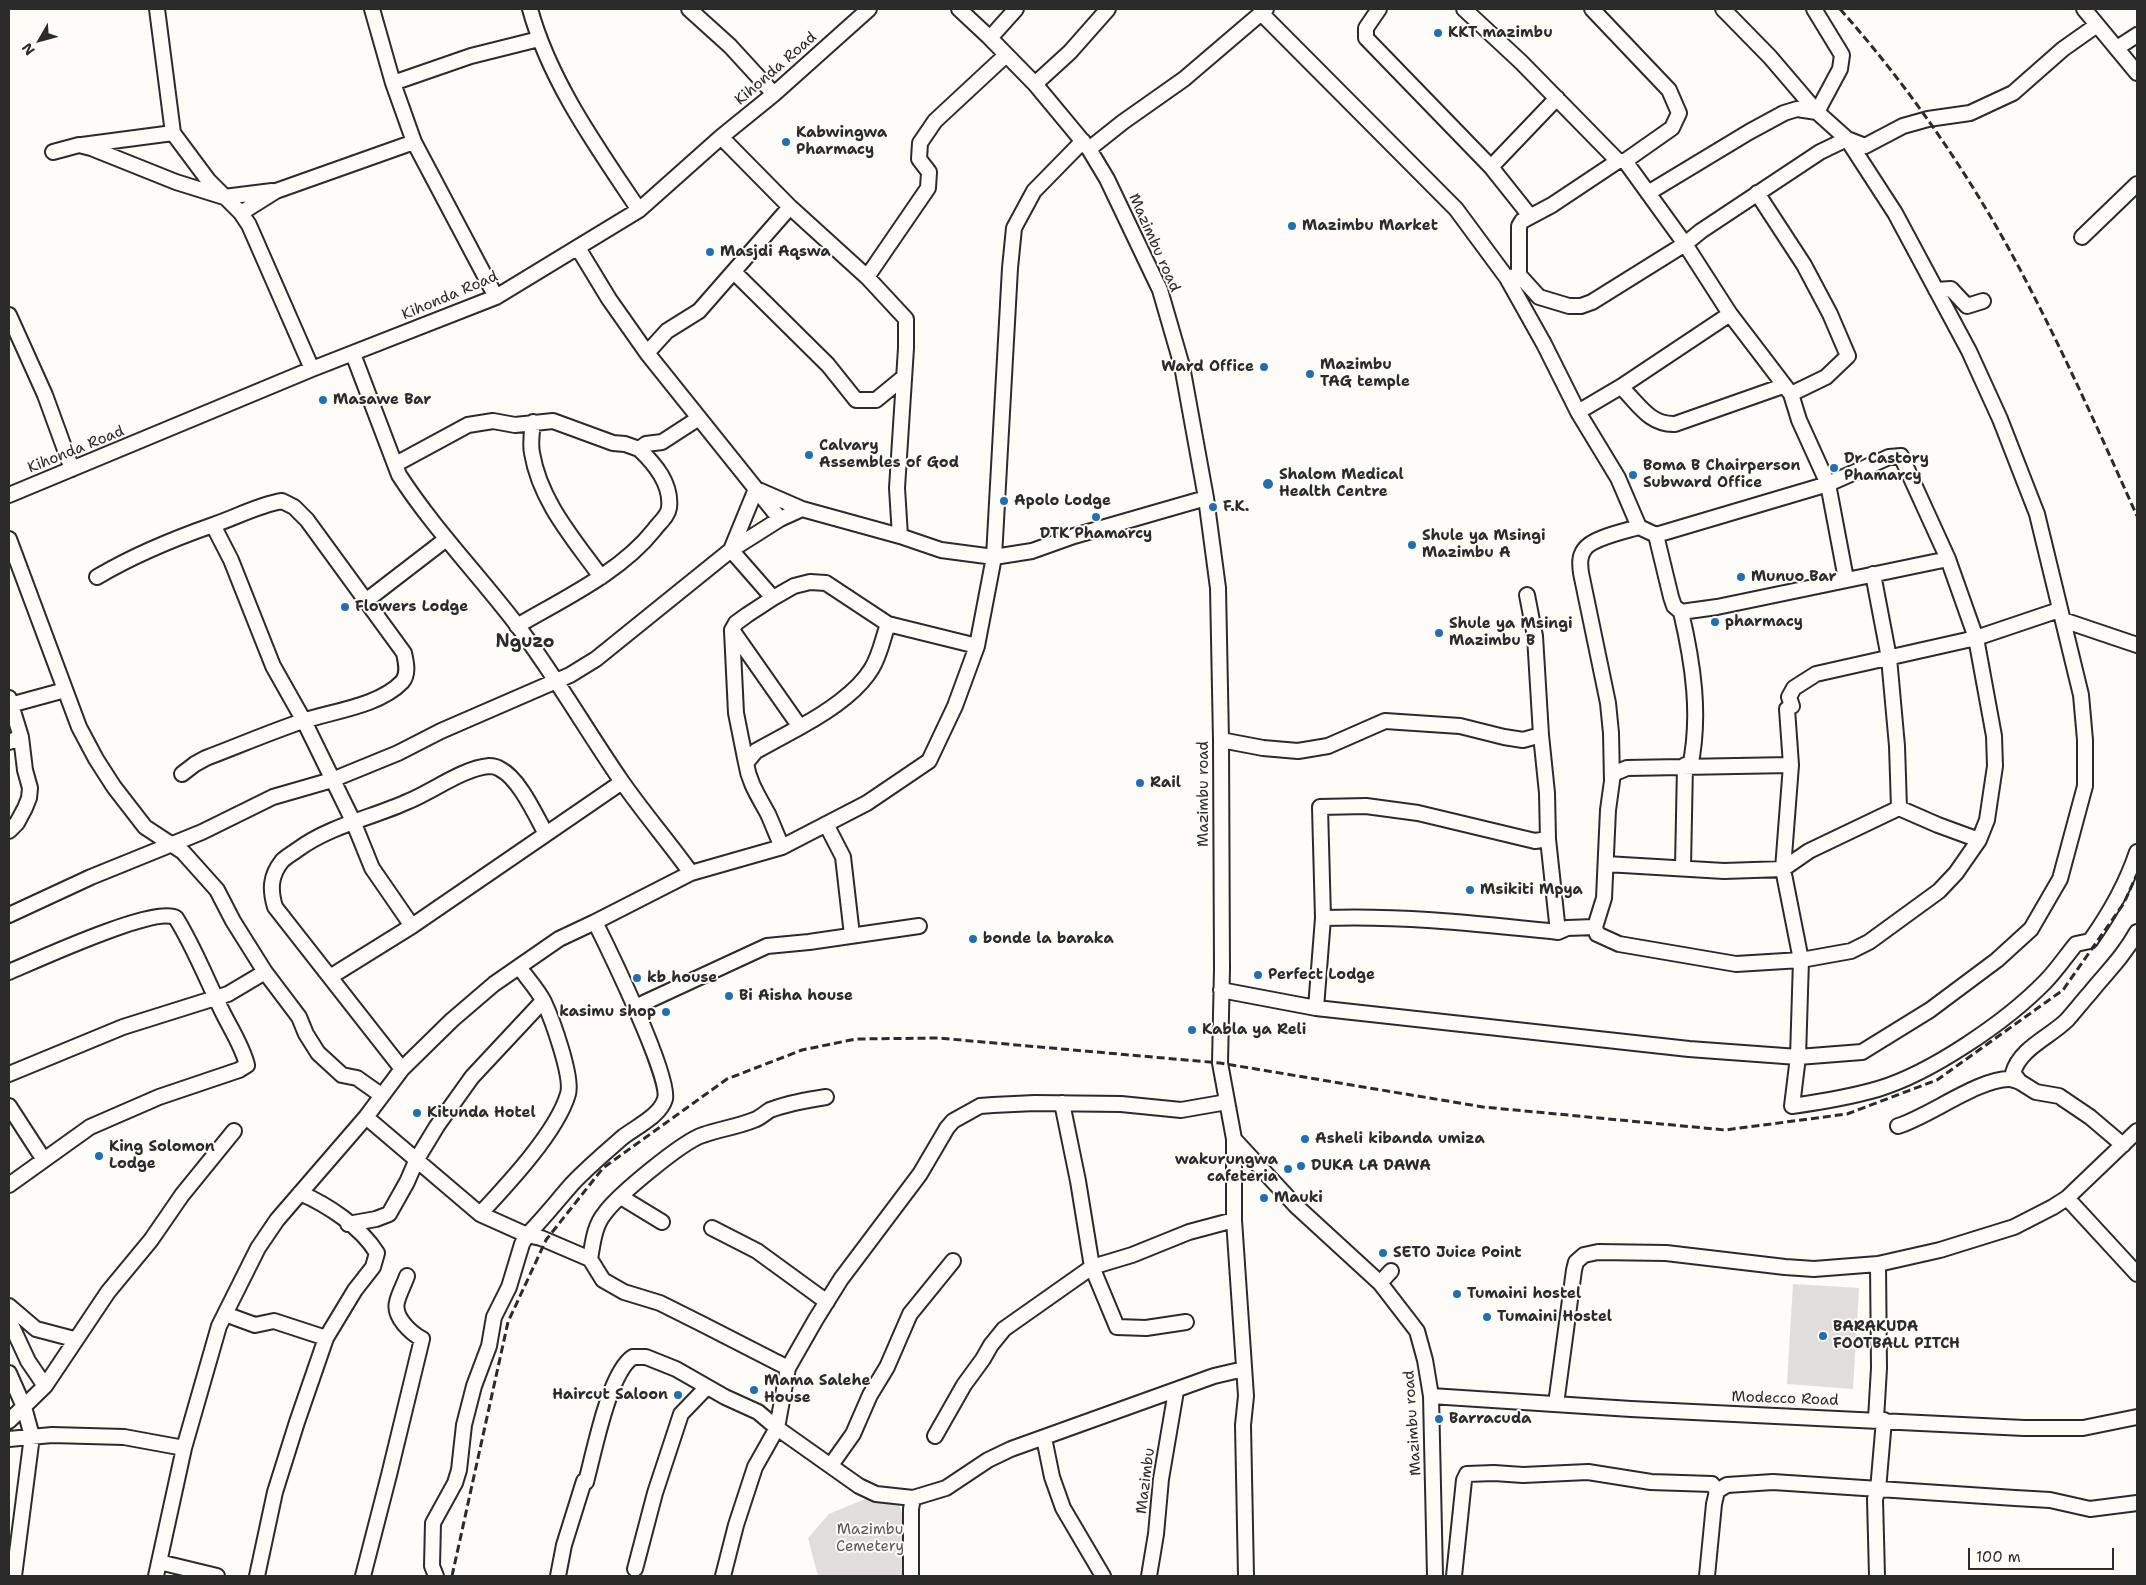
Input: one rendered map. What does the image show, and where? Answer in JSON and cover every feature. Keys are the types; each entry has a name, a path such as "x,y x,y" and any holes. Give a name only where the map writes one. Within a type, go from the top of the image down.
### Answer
{"street":[{"path":"157,9 173,133 208,180 241,213 249,225 312,369"},
{"path":"372,9 393,83 414,142 496,297"},
{"path":"530,9 538,39 591,138 639,210"},
{"path":"690,9 730,46 774,94"},
{"name":"Kihonda Road","path":"9,495 312,369 496,297 639,210 721,137 774,94 868,9"},
{"name":"Mazimbu road","path":"958,9 990,38 1035,84 1086,145 1107,179 1160,290 1182,366 1206,498 1218,588 1221,740 1220,1063 1234,1139 1295,1205 1380,1283 1417,1331 1431,1396 1435,1576"},
{"path":"990,38 1016,9"},
{"path":"1035,84 1070,52 1108,9"},
{"path":"1379,9 1366,28 1366,38 1491,168 1530,216"},
{"path":"1464,9 1621,161 1648,193 1685,244 1730,314 1787,390 1828,484 1846,579"},
{"path":"1592,9 1669,90 1679,113 1672,128 1552,205 1522,221 1519,226 1513,277 1519,299 1578,412 1618,478 1639,526 1656,535 1828,484 1889,457 1901,456 1948,559 1976,638 1994,736 1995,766 1987,820 1979,840 1948,883 1869,942 1850,951 1801,960 1736,964 1619,944 1597,934 1595,927 1604,898 1608,810 1613,774 1623,768 1791,765"},
{"path":"1221,990 1316,1008 1689,1049 1798,1057 1862,1052 1930,1010 1997,960 2031,930 2060,879 2085,786 2085,740 2081,695 2037,514 2000,419 1969,351 1895,213 1847,139 1817,112 1770,57 1723,9"},
{"path":"1814,9 1842,55 1840,69 1817,112"},
{"path":"2084,9 2137,73"},
{"path":"156,1576 184,1448 211,1349 225,1314 258,1248 277,1220 366,1117 402,1069 459,1014 494,984 559,939 691,873 782,847 867,803 928,761 955,706 977,646 994,557 1010,268 1014,228 1034,191 1086,145 1123,122 1184,79 1264,11 1456,209 1513,277 1539,297 1569,306 1592,302 1685,244 1757,193 1820,152 1847,139 1865,146 1903,126 1928,119 1970,112 2013,92 2063,50 2098,25"},
{"path":"2118,48 2137,35"},
{"path":"393,83 471,56 538,39"},
{"path":"867,277 928,188 929,172 919,159 920,143 935,121 1006,55"},
{"path":"1491,168 1557,98"},
{"path":"1648,193 1748,132 1784,113 1797,109 1817,112"},
{"path":"53,152 119,138 173,133"},
{"path":"721,137 790,207 867,277 906,320 897,488 900,536"},
{"path":"241,213 276,191 414,142"},
{"path":"79,145 120,158 176,182 224,197 276,191"},
{"path":"2082,237 2137,184"},
{"path":"1622,386 1653,420 1665,425 1675,424 1826,377 1848,356 1830,314 1804,265 1757,193"},
{"path":"647,353 668,331 699,311 790,207"},
{"path":"578,248 609,299 647,353 780,519"},
{"path":"734,272 828,365 856,400 876,400 904,377"},
{"path":"1936,290 1951,289 1967,306 1983,301"},
{"path":"1519,299 1539,297"},
{"path":"1530,318 1539,297"},
{"path":"1578,412 1622,386 1730,314"},
{"path":"9,315 45,395 72,470"},
{"path":"353,354 400,476 410,492 445,540 477,575 517,626 556,680 622,782 691,873"},
{"path":"640,449 646,444 662,442 699,418"},
{"path":"396,464 468,425 493,421 514,425 533,422 553,422 614,443 640,449 652,462 667,484 669,509 649,538 601,577 517,626"},
{"path":"533,422 531,452 543,489 554,512 601,577"},
{"path":"756,489 802,509 900,536 941,550 994,557 1032,551 1074,536 1206,498"},
{"path":"731,550 756,489"},
{"path":"97,577 144,551 199,528 213,525 255,508 282,501 294,507 307,520 404,652 407,668 404,681 383,696 304,721 206,758 182,774"},
{"path":"9,915 146,854 202,832 273,797 332,780 369,763 398,753 441,731 570,675 596,659 731,550 780,519 802,509"},
{"path":"213,525 231,560 273,666 304,721 353,821 372,868 412,926"},
{"path":"1612,780 1608,703 1580,562 1584,549 1591,542 1639,526"},
{"path":"1656,535 1671,597 1674,606 1681,612 1688,640 1695,694 1694,745 1687,766 1683,867"},
{"path":"9,539 80,727 96,759 114,787 145,828 183,852 216,890 265,972 299,1017 306,1034 318,1053 342,1075 357,1078 381,1095"},
{"path":"367,600 445,540"},
{"path":"731,550 773,598"},
{"path":"1681,612 1726,605 1948,559"},
{"path":"1873,574 1889,658 1899,808"},
{"path":"782,847 748,774 736,714 732,630 736,623 794,586 810,582 826,583 888,624 977,646"},
{"path":"1527,596 1535,636 1541,736 1547,793 1548,839 1558,932"},
{"path":"2137,645 2061,615 1976,638 1816,674 1794,688 1789,697 1792,706 1787,709 1791,765 1783,869 1801,960 1798,1057 1792,1106 1827,1101 1879,1089 1924,1070 1967,1044 2017,1007 2045,982 2076,944 2090,941 2110,913 2130,874 2137,852"},
{"path":"746,764 756,751 824,714 851,692 872,668 888,624"},
{"path":"732,630 800,726"},
{"path":"9,831 17,824 29,798 30,788 15,740 10,701 65,690"},
{"path":"1221,740 1263,748 1298,751 1328,746 1385,721 1460,726 1523,740 1541,736"},
{"path":"402,1069 275,907 270,891 272,878 282,861 310,841 353,821 408,802 463,775 491,766 501,769 510,776 530,804 546,834"},
{"path":"330,977 412,926 622,782"},
{"path":"1316,1008 1323,918 1320,808 1366,806 1418,814 1535,841 1548,839"},
{"path":"1606,864 1683,867 1688,869 1724,871 1783,869 1809,851 1899,808 1979,840"},
{"path":"826,824 843,857 852,935"},
{"path":"145,828 146,854"},
{"path":"9,972 120,926 167,915 176,918 187,935 244,1051 247,1065 239,1070 159,1097 117,1114 90,1128 9,1185"},
{"path":"1323,918 1359,916 1449,921 1558,932 1567,928 1595,927"},
{"path":"436,1576 432,1566 433,1523 459,1470 464,1425 474,1386 489,1346 494,1317 509,1287 522,1244 527,1235 573,1182 625,1136 646,1121 658,1110 665,1098 660,1072 635,1007 596,922"},
{"path":"635,1007 767,946 809,942 919,926"},
{"path":"2020,1082 2013,1073 2015,1067 2038,1041 2066,1020 2124,954 2137,932"},
{"path":"480,1214 547,1135 560,1115 568,1093 567,1070 543,1001 519,967"},
{"path":"9,1074 122,1027 228,994 265,972"},
{"path":"348,1224 376,1219 389,1214 417,1159 437,1126 472,1078 543,1001"},
{"path":"1898,1126 1910,1122 1971,1090 1989,1083 2009,1079 2020,1082 2036,1092 2059,1096 2090,1117 2123,1145"},
{"path":"590,1259 597,1226 605,1213 660,1163 688,1142 702,1135 732,1128 756,1119 770,1110 799,1101 826,1097"},
{"path":"723,1576 736,1525 755,1467 777,1428 788,1368 842,1279 920,1174 953,1121 980,1106 1062,1103 1122,1104 1181,1110 1227,1102"},
{"path":"1062,1103 1078,1181 1092,1268 1116,1327 1146,1328 1186,1322"},
{"path":"9,1106 44,1160"},
{"path":"366,1117 480,1214 527,1235 541,1238 590,1259 602,1280 624,1292 660,1304 695,1320 788,1368"},
{"path":"1556,1404 1574,1270 1576,1262 1584,1255 1598,1252 1666,1253 1814,1269 1878,1264 1940,1250 2014,1227 2067,1198 2137,1130"},
{"path":"9,1421 45,1386 74,1339 108,1292 151,1240 182,1195 234,1131"},
{"path":"1234,1139 1234,1220 1246,1396 1243,1425 1246,1576"},
{"path":"257,1576 276,1492 296,1422 326,1338 355,1290 373,1267 377,1253 369,1240 320,1202 300,1193"},
{"path":"621,1197 662,1222"},
{"path":"2067,1198 2137,1274"},
{"path":"935,1436 964,1385 1004,1329 1092,1268 1132,1255 1189,1232 1234,1220"},
{"path":"712,1228 758,1251 827,1302"},
{"path":"831,1464 853,1434 870,1395 887,1367 910,1314 952,1260"},
{"path":"1878,1264 1880,1420 1878,1490 1875,1499 1878,1576"},
{"path":"1380,1283 1391,1271"},
{"path":"363,1576 390,1475 422,1339 413,1334 400,1319 396,1304 407,1276"},
{"path":"9,1306 36,1329 74,1339"},
{"path":"225,1314 255,1325 274,1321 326,1338"},
{"path":"9,1320 28,1361 45,1386"},
{"path":"558,1576 564,1545 584,1481 586,1482 613,1386 622,1366 633,1357 646,1357 676,1368 707,1387 758,1412 777,1428 831,1464 859,1486 876,1494 913,1498 946,1488 988,1460 1044,1438 1214,1376 1244,1369"},
{"path":"9,1373 24,1407 32,1436 14,1576"},
{"path":"635,1569 655,1493 682,1414 707,1387"},
{"name":"Mazimbu","path":"1149,1576 1156,1534 1161,1479 1176,1391"},
{"name":"Modecco Road","path":"1431,1396 1631,1409 1935,1424 2070,1428 2110,1424 2137,1417"},
{"path":"9,1439 52,1435 124,1437 184,1448"},
{"path":"1044,1438 1052,1477 1063,1508 1104,1576"},
{"path":"1454,1576 1464,1480 1467,1474 1523,1475 1588,1472 1651,1482 1712,1484 1718,1491"},
{"path":"1707,1576 1714,1504 1718,1491 1728,1485 1773,1482 2050,1500 2090,1508 2137,1503"},
{"path":"912,1576 911,1509 913,1498"},
{"path":"159,1562 217,1576"}],"green space":[{"name":"BARAKUDA FOOTBALL PITCH","path":"1793,1284 1859,1288 1853,1389 1787,1384"},
{"name":"Mazimbu Cemetery","path":"865,1499 897,1501 914,1540 911,1576 818,1576 808,1538 829,1514"}],"railway":[{"path":"1840,9 1892,71 1940,137 2005,241 2054,336 2137,516"},
{"path":"452,1576 508,1322 546,1240 603,1168 727,1079 802,1050 856,1039 938,1038 1220,1063 1483,1107 1725,1130 1847,1114 1937,1080 2063,990 2124,903 2137,874"}],"place":[{"name":"KKT mazimbu","path":"1438,33"},
{"name":"Kabwingwa Pharmacy","path":"786,142"},
{"name":"Mazimbu Market","path":"1292,226"},
{"name":"Masjdi Aqswa","path":"710,252"},
{"name":"Ward Office","path":"1264,367"},
{"name":"Mazimbu TAG temple","path":"1310,374"},
{"name":"Masawe Bar","path":"323,400"},
{"name":"Calvary Assembles of God","path":"809,455"},
{"name":"Dr Castory Phamarcy","path":"1834,468"},
{"name":"Boma B Chairperson Subward Office","path":"1633,475"},
{"name":"Shalom Medical Health Centre","path":"1268,484"},
{"name":"Apolo Lodge","path":"1004,501"},
{"name":"F.K.","path":"1213,507"},
{"name":"DTK Phamarcy","path":"1096,517"},
{"name":"Shule ya Msingi Mazimbu A","path":"1412,545"},
{"name":"Munuo Bar","path":"1741,577"},
{"name":"Flowers Lodge","path":"345,607"},
{"name":"pharmacy","path":"1715,622"},
{"name":"Shule ya Msingi Mazimbu B","path":"1439,633"},
{"name":"Rail","path":"1140,783"},
{"name":"Msikiti Mpya","path":"1470,890"},
{"name":"bonde la baraka","path":"973,939"},
{"name":"Perfect Lodge","path":"1258,975"},
{"name":"kb house","path":"637,978"},
{"name":"Bi Aisha house","path":"729,996"},
{"name":"kasimu shop","path":"666,1012"},
{"name":"Kabla ya Reli","path":"1192,1030"},
{"name":"Kitunda Hotel","path":"417,1113"},
{"name":"Asheli kibanda umiza","path":"1305,1139"},
{"name":"King Solomon Lodge","path":"99,1156"},
{"name":"DUKA LA DAWA","path":"1301,1166"},
{"name":"wakurungwa cafeteria","path":"1288,1169"},
{"name":"Mauki","path":"1264,1198"},
{"name":"SETO Juice Point","path":"1383,1253"},
{"name":"Tumaini hostel","path":"1457,1294"},
{"name":"Tumaini Hostel","path":"1487,1317"},
{"name":"BARAKUDA FOOTBALL PITCH","path":"1823,1336"},
{"name":"Mama Salehe House","path":"754,1390"},
{"name":"Haircut Saloon","path":"678,1395"},
{"name":"Barracuda","path":"1439,1419"}],"district":[{"name":"Nguzo","path":"525,642"}]}
